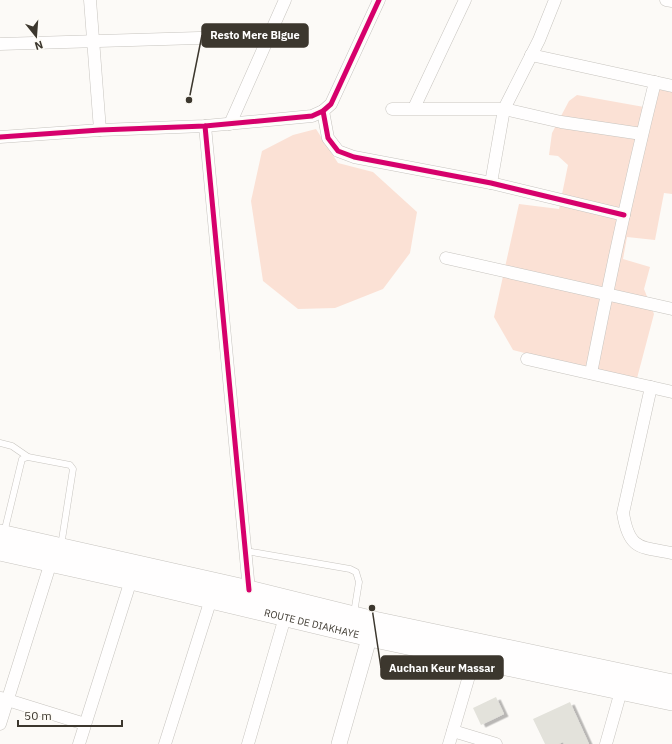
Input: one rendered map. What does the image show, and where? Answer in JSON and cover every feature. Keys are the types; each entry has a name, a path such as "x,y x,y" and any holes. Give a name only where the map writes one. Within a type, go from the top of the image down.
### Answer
{"main road":[{"name":"ROUTE DE DIAKHAYE","path":"1,540 56,555 131,580 285,617 372,629 672,687"},
{"name":"ROUTE DE DIAKHAYE","path":"56,555 249,590 353,616 372,629 474,660 621,691 672,687"}],"street":[{"path":"90,0 100,130"},
{"path":"230,124 285,0"},
{"path":"0,137 100,130 205,126 312,116 323,111 331,104 379,0"},
{"path":"414,108 465,0"},
{"path":"491,183 504,109 539,40 555,0"},
{"path":"666,0 672,1"},
{"path":"0,44 268,36"},
{"path":"531,55 672,86"},
{"path":"591,373 606,294 655,82"},
{"path":"392,108 504,109 561,122 642,134"},
{"path":"323,111 328,138 338,151 354,157 491,183 624,215"},
{"path":"205,126 249,590"},
{"path":"446,258 672,309"},
{"path":"527,359 672,392"},
{"path":"651,387 623,513 626,529 632,540 639,547 672,553"},
{"path":"0,724 4,699 56,555"},
{"path":"79,744 131,580"},
{"path":"165,744 211,599"},
{"path":"248,744 285,617"},
{"path":"339,744 372,629"},
{"path":"449,744 474,660"},
{"path":"606,744 621,691"},
{"path":"4,699 85,724"},
{"path":"453,731 496,744"}],"lane":[{"path":"0,443 12,446 28,457 70,465 73,469 56,555"},
{"path":"1,540 22,459 28,457"},
{"path":"246,551 350,569 356,572 359,582 353,616"}],"shaded area":[{"path":"658,89 672,92 672,194 664,193 655,240 627,237 623,259 650,267 644,289 654,314 636,382 513,350 494,317 519,204 559,209 568,165 558,156 549,155 552,133 569,101 577,95 644,107"},
{"path":"316,129 338,163 373,172 417,212 410,253 383,289 335,308 298,309 263,281 251,201 262,151 293,135"}],"building":[{"path":"496,697 504,714 481,725 473,708"},
{"path":"570,702 589,744 564,744 563,742 559,744 545,744 533,719"}],"cycle path":[{"path":"0,137 100,130 205,126 312,116 323,111 331,104 379,0"},
{"path":"323,111 328,138 338,151 354,157 491,183 624,215"},
{"path":"205,126 249,590"}],"place":[{"name":"Resto Mere Bigue","path":"189,100"},
{"name":"Auchan Keur Massar","path":"372,608"}]}
